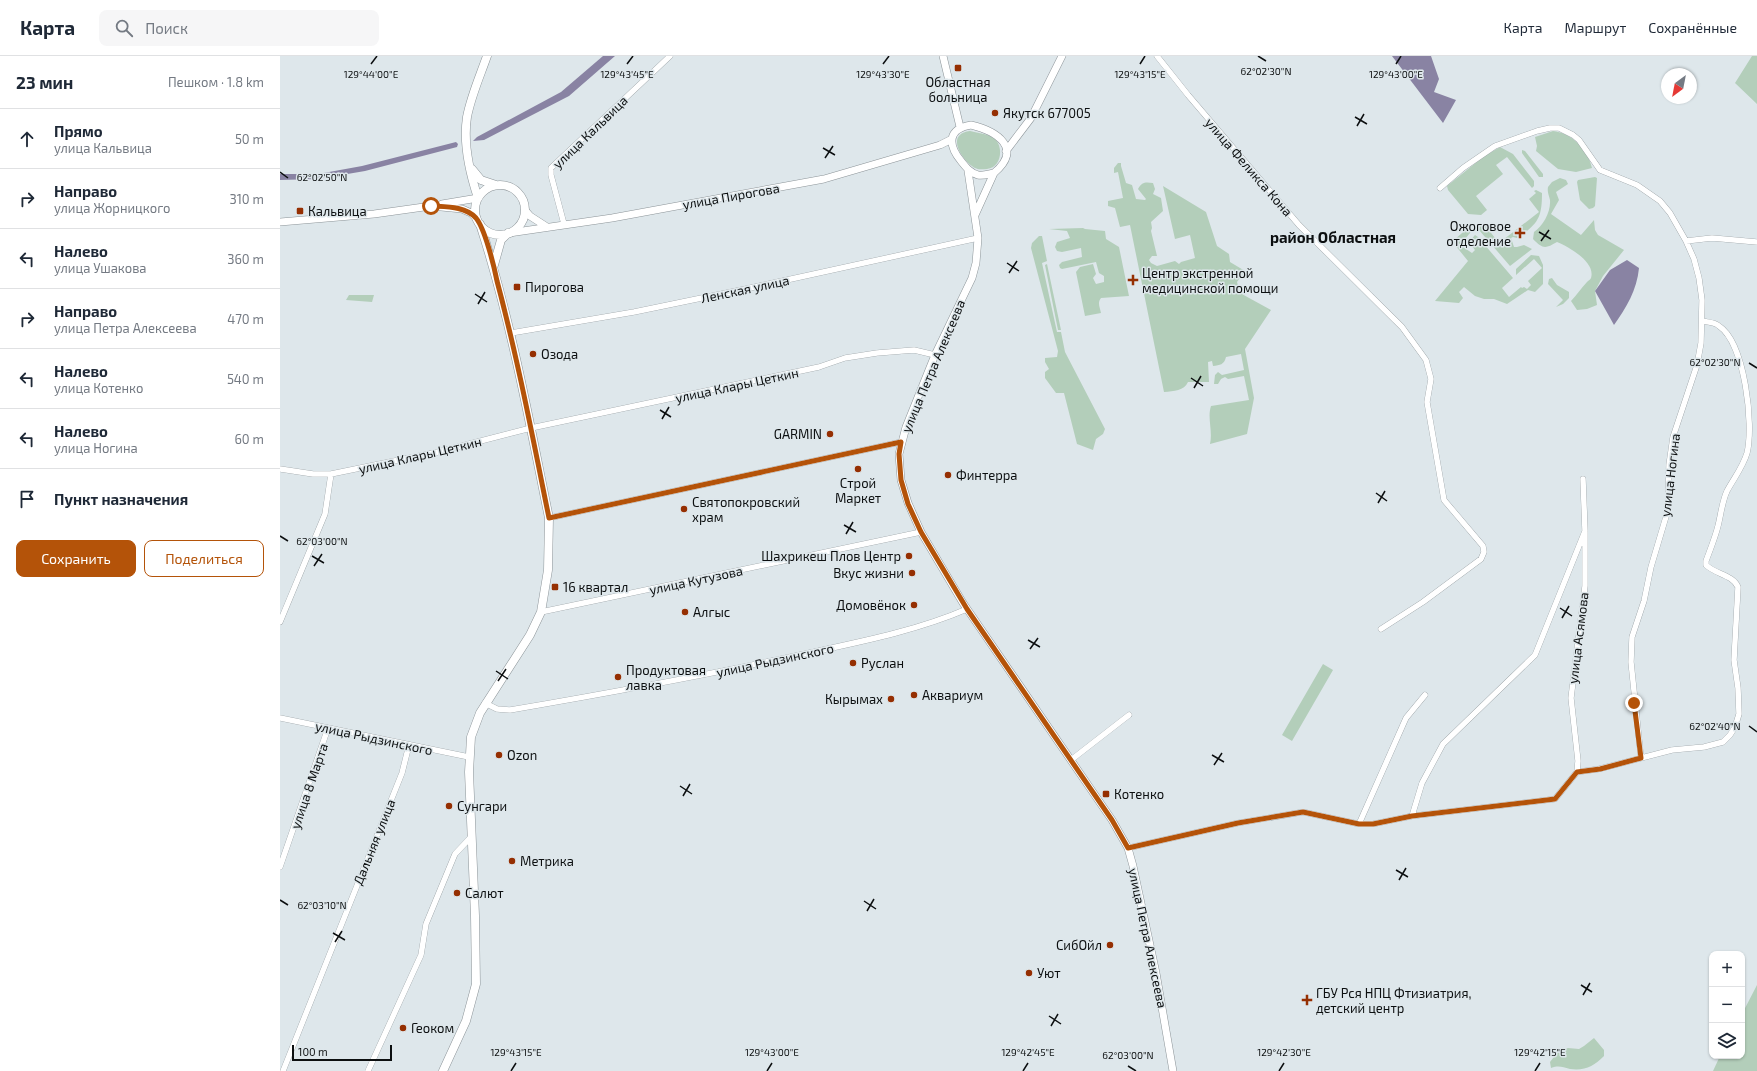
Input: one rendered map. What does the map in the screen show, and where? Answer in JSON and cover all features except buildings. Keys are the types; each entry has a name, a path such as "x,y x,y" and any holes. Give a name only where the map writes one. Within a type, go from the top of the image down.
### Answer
{"main road":[{"path":"478,198 466,138 467,119 469,107 487,56"},
{"path":"470,164 475,174 481,180 496,185 503,185 514,190 522,199 525,210 523,219 519,226 501,240 494,266"},
{"path":"443,1071 466,1021 476,984 472,836 468,757 471,737 474,724 485,703 530,635 542,612 548,570 549,518 531,428 511,333 494,266 478,222 475,205 478,198 486,189 496,185"},
{"path":"478,222 486,230 495,234 502,235 509,233"}],"street":[{"name":"улица Кальвица","path":"564,224 551,175 551,168 670,56"},
{"path":"943,56 960,127"},
{"path":"1006,151 1031,118 1042,99 1062,56"},
{"name":"улица Феликса Кона","path":"1157,56 1188,95 1299,225 1402,327 1426,360 1431,379 1427,402 1444,500 1483,546 1484,552 1481,559 1423,602 1380,629"},
{"path":"953,152 952,139 955,132 960,127 971,125 1009,139 1017,137"},
{"name":"улица Ногина","path":"1440,188 1463,168 1495,146 1537,131 1558,128 1573,135 1579,140 1600,170 1637,185 1660,202 1670,213 1686,241 1694,259 1699,278 1702,300 1701,343 1697,365 1673,437 1669,465 1668,510 1654,554 1644,601 1632,637 1631,662 1641,758"},
{"path":"975,216 994,173 1005,160 1006,151 1004,142 999,136"},
{"name":"улица Пирогова","path":"509,233 612,218 824,179 940,145 952,139"},
{"path":"940,145 953,152 968,171 979,175 994,173"},
{"name":"улица Петра Алексеева","path":"968,171 978,238 976,262 972,278 935,355 906,427 899,454 901,480 908,504 921,532 967,609 1072,760 1112,820 1128,848 1156,973 1173,1071"},
{"path":"280,222 374,214 478,198"},
{"path":"431,206 462,209 471,213 478,222"},
{"path":"525,210 530,216 548,227"},
{"name":"Ленская улица","path":"511,333 634,312 978,238"},
{"path":"1686,241 1712,238 1757,242"},
{"path":"1128,848 1238,823 1303,812 1359,824 1373,824 1412,816 1555,799 1577,772 1600,769 1672,750 1704,747 1723,742 1735,727 1739,714 1738,688 1734,660 1738,587 1732,580 1710,570 1706,565 1706,561 1718,527 1722,504 1747,453 1750,431 1750,411 1738,355 1732,342 1720,326 1702,321"},
{"name":"улица Клары Цеткин","path":"280,469 313,474 331,474 438,452 531,428 819,367 845,358 876,353 914,350 935,355"},
{"path":"549,518 901,442"},
{"path":"280,622 325,514 331,474"},
{"name":"улица Асямова","path":"1577,772 1578,760 1571,698 1584,586 1585,531 1583,479"},
{"path":"1412,816 1422,783 1443,744 1535,655 1585,531"},
{"name":"улица Кутузова","path":"542,612 921,532"},
{"name":"улица Рыдзинского","path":"485,703 497,708 510,710 679,681 852,643 945,618 967,609"},
{"path":"1359,824 1406,718 1425,695"},
{"path":"1072,760 1129,715"},
{"name":"улица Рыдзинского","path":"280,718 468,757"},
{"name":"улица 8 Марта","path":"280,867 328,728"},
{"name":"Дальняя улица","path":"283,1071 402,773 410,745"},
{"path":"368,1071 421,956 426,924 454,854 472,836"}],"green space":[{"path":"1752,56 1757,56 1757,104 1735,83"},
{"path":"970,131 991,136 996,140 1000,153 998,162 991,168 975,168 970,165 961,154 958,148 958,137 962,133"},
{"path":"1553,131 1560,132 1573,139 1587,155 1592,168 1576,172 1558,169 1536,151 1537,146 1535,137"},
{"path":"1500,147 1513,154 1534,181 1534,186 1532,188 1507,157 1496,165 1503,174 1476,196 1487,210 1481,215 1468,214 1448,190 1447,186 1483,157"},
{"path":"1522,150 1525,151 1543,174 1543,177 1539,177 1522,153"},
{"path":"1118,163 1121,163 1126,183 1132,185 1136,199 1146,199 1138,189 1144,183 1153,183 1155,189 1153,194 1161,198 1163,211 1151,222 1151,231 1157,256 1152,256 1149,260 1151,263 1157,266 1175,261 1179,264 1195,258 1190,235 1175,239 1163,186 1206,212 1217,246 1229,254 1230,262 1245,271 1237,282 1240,293 1271,310 1245,349 1254,398 1247,434 1210,444 1211,406 1249,400 1244,376 1228,379 1225,377 1221,379 1218,384 1214,384 1215,375 1218,372 1222,375 1244,370 1241,354 1226,357 1224,362 1220,365 1213,366 1212,361 1208,362 1209,382 1188,382 1181,389 1164,392 1130,225 1120,227 1115,208 1108,206 1108,201 1123,198 1118,172 1114,173 1114,168"},
{"path":"1595,177 1597,178 1595,206 1589,209 1580,200 1577,182 1578,180"},
{"path":"1560,178 1566,180 1568,184 1556,192 1559,200 1551,214 1581,235 1594,220 1595,230 1598,235 1624,250 1603,276 1595,291 1597,305 1587,309 1577,310 1571,301 1591,278 1591,272 1586,261 1568,247 1557,242 1550,246 1544,247 1539,245 1533,239 1534,232 1548,214 1550,200 1548,187 1552,182"},
{"path":"1536,190 1542,193 1540,215 1530,229 1517,238 1511,238 1514,247 1524,245 1532,249 1510,266 1479,230 1480,226 1484,224 1499,243 1539,212 1529,199 1536,193 1534,191"},
{"path":"1469,227 1472,228 1470,233 1460,245 1472,253 1475,250 1469,242 1475,235 1478,237 1513,278 1502,288 1509,297 1521,287 1527,289 1531,285 1528,281 1542,268 1534,259 1516,275 1516,269 1531,255 1539,256 1543,265 1543,284 1535,292 1528,290 1507,304 1494,299 1484,299 1475,296 1464,287 1459,292 1463,298 1459,303 1435,301 1468,261 1455,245 1454,240"},
{"path":"1083,228 1105,231 1106,239 1119,247 1129,296 1101,298 1099,303 1101,313 1085,316 1076,272 1080,267 1093,264 1096,274 1093,278 1096,284 1104,282 1104,276 1099,273 1096,262 1062,269 1060,268 1059,265 1062,262 1082,257 1081,248 1062,252 1057,251 1055,247 1057,242 1070,238 1067,231 1049,229"},
{"path":"1039,236 1042,236 1047,261 1042,263 1057,332 1061,332 1065,352 1105,429 1103,434 1096,439 1093,450 1077,444 1064,393 1056,393 1045,378 1045,372 1049,369 1045,362 1045,358 1057,357 1058,351 1031,248 1032,243"},
{"path":"1047,264 1061,330 1058,330 1045,265"},
{"path":"1552,278 1557,285 1569,292 1569,298 1563,304 1556,307 1563,300 1548,284 1549,279"},
{"path":"349,295 374,295 372,302 346,300"},
{"path":"1323,664 1333,670 1292,741 1282,735"},
{"path":"1757,985 1757,1071 1713,1071 1719,1059 1745,1059 1745,1008"},
{"path":"1594,1038 1604,1050 1604,1056 1597,1063 1580,1069 1570,1069 1558,1066 1551,1068 1550,1062 1557,1053 1568,1048 1579,1049"}],"shaded area":[{"path":"603,56 615,56 569,96 484,140 473,141 477,137 561,92"},
{"path":"1392,56 1431,56 1439,79 1434,92 1456,100 1443,123"},
{"path":"456,142 458,144 457,147 365,171 318,179 280,180 280,174 318,174 362,166"},
{"path":"1627,260 1639,268 1638,276 1630,298 1614,325 1595,291 1610,270"}],"place":[{"name":"Областная больница","path":"958,68"},
{"name":"Якутск 677005","path":"995,113"},
{"name":"Кальвица","path":"300,211"},
{"name":"Ожоговое отделение","path":"1520,233"},
{"name":"Центр экстренной медицинской помощи","path":"1133,280"},
{"name":"Пирогова","path":"517,287"},
{"name":"Озода","path":"533,354"},
{"name":"GARMIN","path":"830,434"},
{"name":"Строй Маркет","path":"858,469"},
{"name":"Финтерра","path":"948,475"},
{"name":"Святопокровский храм","path":"684,509"},
{"name":"Шахрикеш Плов Центр","path":"909,556"},
{"name":"Вкус жизни","path":"912,573"},
{"name":"16 квартал","path":"555,587"},
{"name":"Домовёнок","path":"914,605"},
{"name":"Алгыс","path":"685,612"},
{"name":"Руслан","path":"853,663"},
{"name":"Продуктовая лавка","path":"618,677"},
{"name":"Аквариум","path":"914,695"},
{"name":"Кырымах","path":"891,699"},
{"name":"Ozon","path":"499,755"},
{"name":"Котенко","path":"1106,794"},
{"name":"Сунгари","path":"449,806"},
{"name":"Метрика","path":"512,861"},
{"name":"Салют","path":"457,893"},
{"name":"СибОйл","path":"1110,945"},
{"name":"Уют","path":"1029,973"},
{"name":"ГБУ Рся НПЦ Фтизиатрия, детский центр","path":"1307,1000"},
{"name":"Геоком","path":"403,1028"}],"district":[{"name":"район Областная","path":"1333,237"}],"route":[{"path":"431,206 462,209 471,213 480,224 494,266 511,333 549,518 901,442 899,454 901,480 908,504 921,532 967,609 1112,820 1128,848 1238,823 1303,812 1359,824 1373,824 1412,816 1555,799 1577,772 1600,769 1641,758 1634,703"}]}
